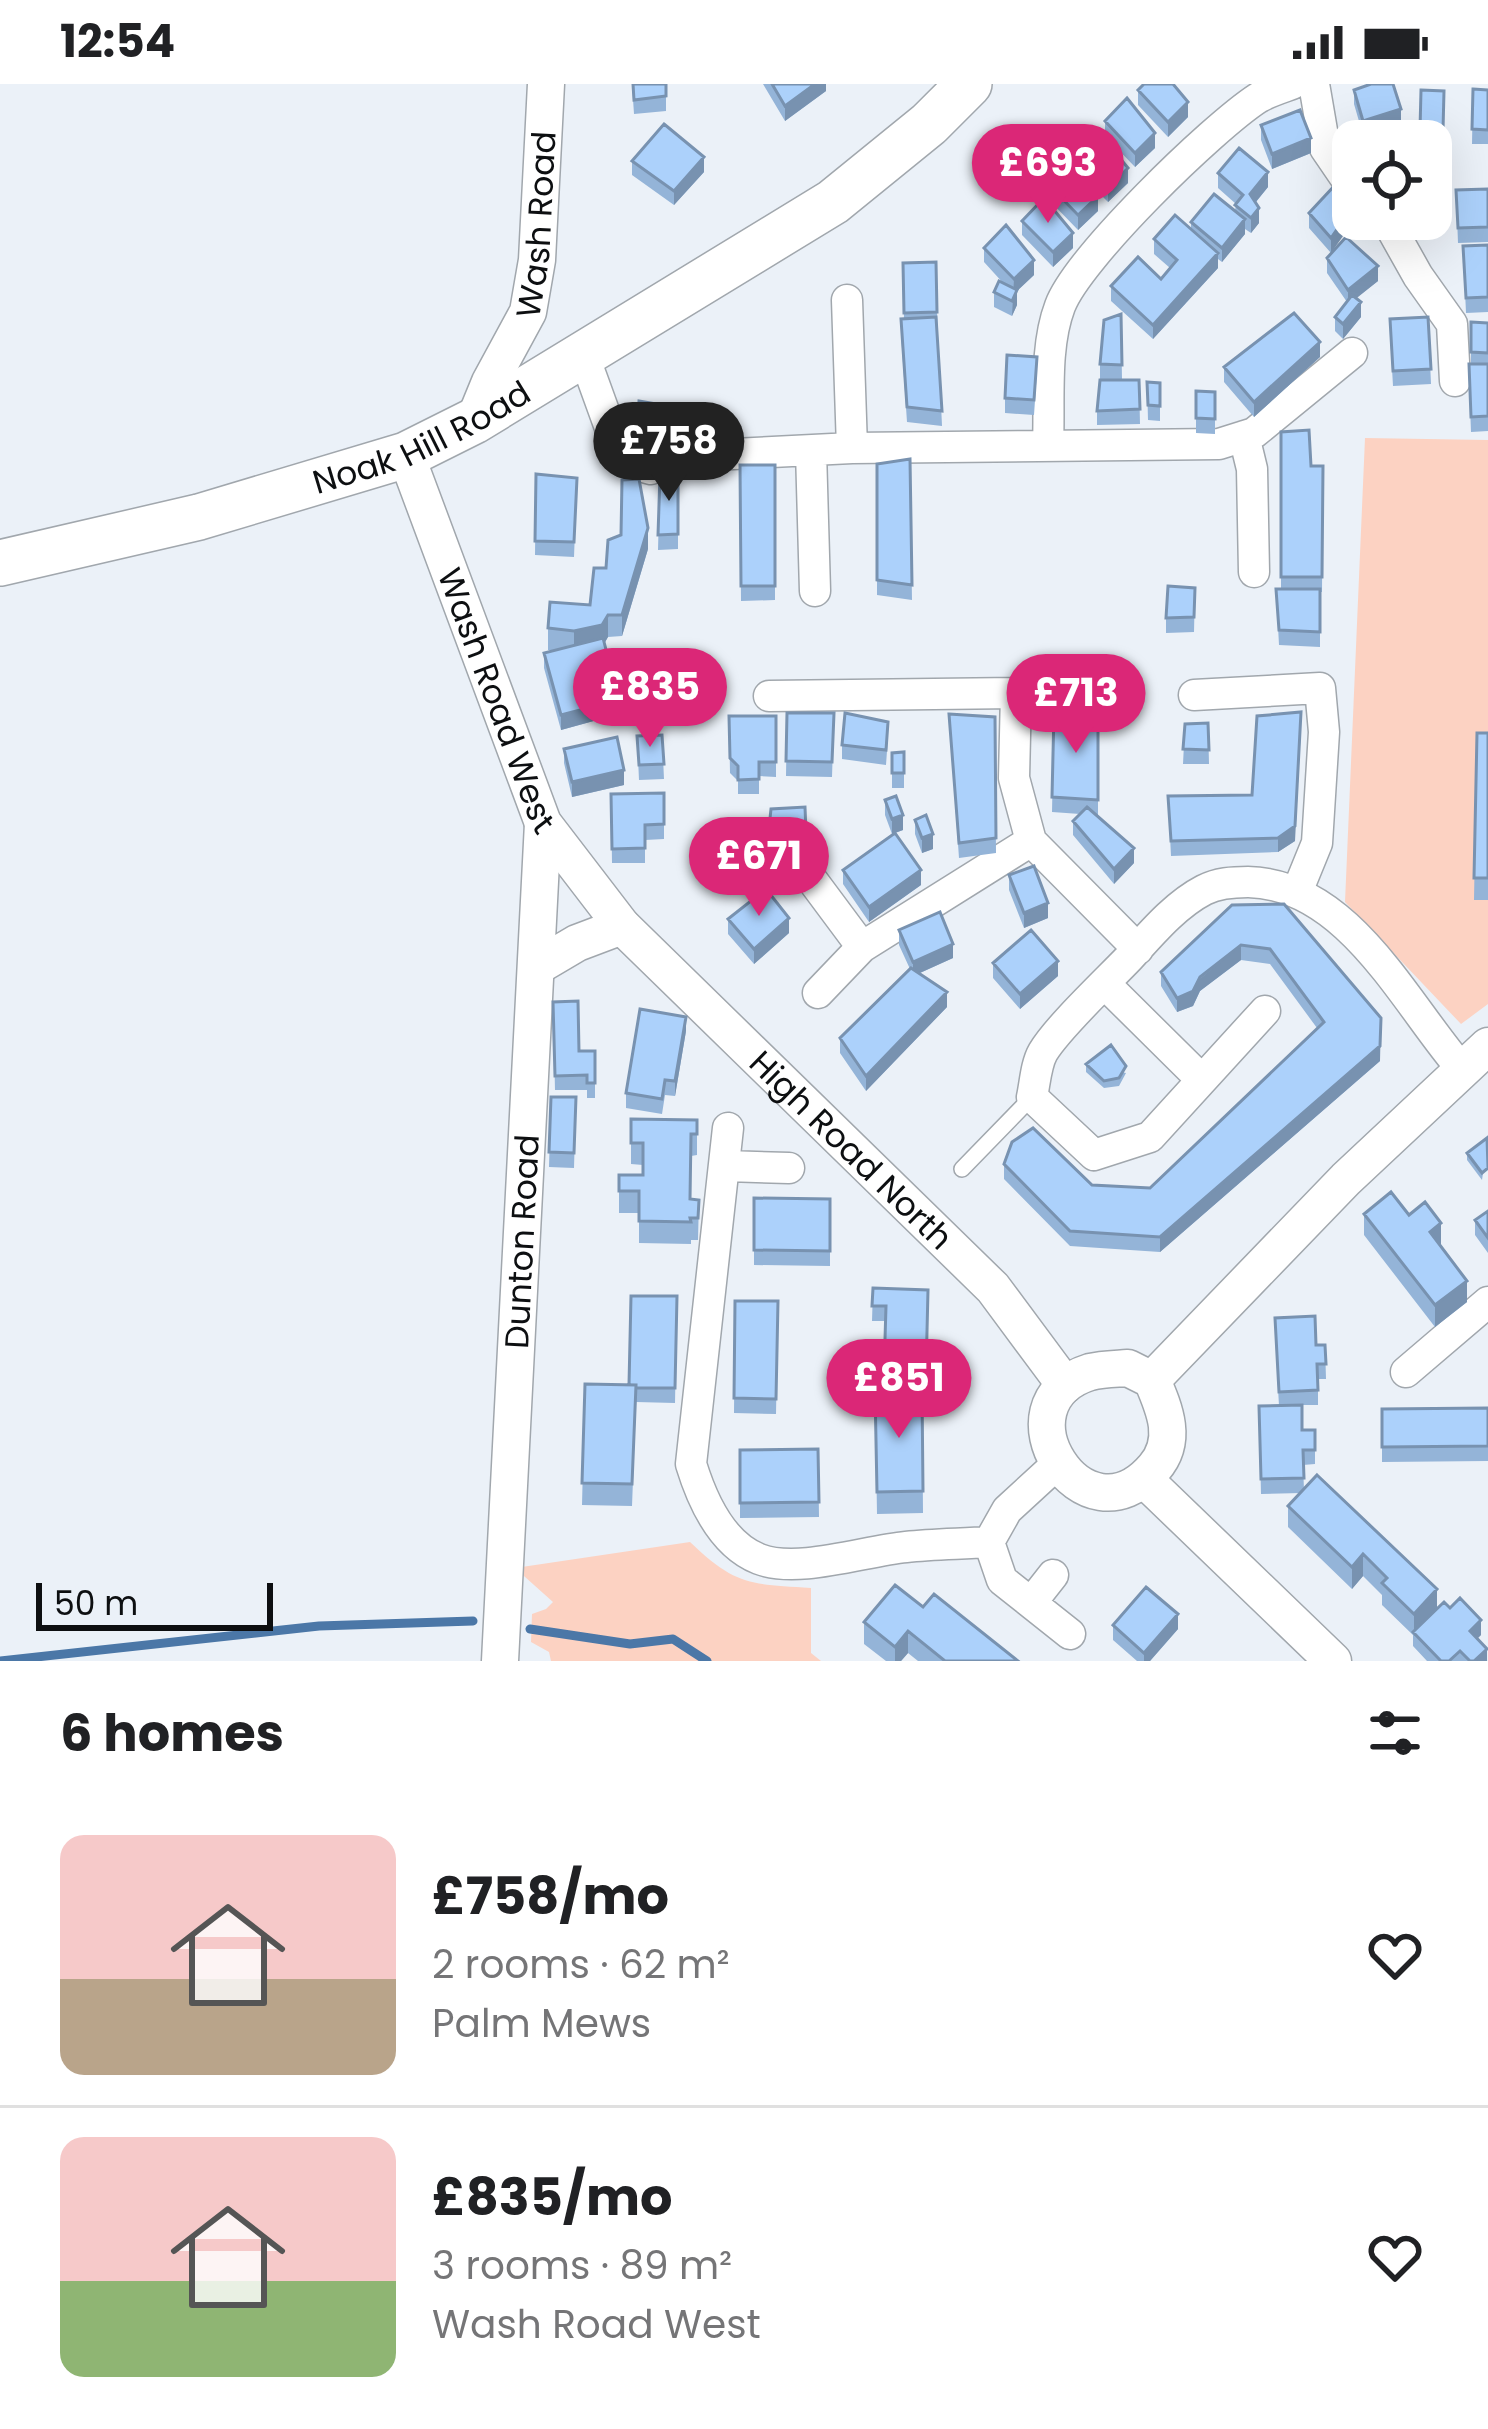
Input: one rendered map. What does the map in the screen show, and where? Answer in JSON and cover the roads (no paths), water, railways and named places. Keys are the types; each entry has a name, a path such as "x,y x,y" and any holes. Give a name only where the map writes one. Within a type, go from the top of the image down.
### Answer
{"main road":[{"name":"Noak Hill Road","path":"0,563 199,517 406,454 474,421 833,202 929,124 969,84"}],"street":[{"name":"Wash Road","path":"474,421 528,312 537,260 545,84"},
{"path":"1048,446 1052,343 1060,306 1080,272 1219,130 1260,96 1292,84"},
{"path":"1314,84 1325,148 1332,158"},
{"path":"1398,240 1452,324 1455,381"},
{"path":"847,300 852,448"},
{"path":"713,455 852,448 1219,444 1244,436 1282,412 1352,353"},
{"path":"584,356 622,461 651,469"},
{"path":"1244,436 1252,469 1255,572"},
{"path":"811,451 815,591"},
{"name":"Wash Road West","path":"406,454 543,823 622,926"},
{"path":"769,696 1096,688"},
{"path":"1194,695 1321,688 1324,732 1317,843 1297,892"},
{"path":"1016,693 1014,778 1031,841 1138,949"},
{"name":"Dunton Road","path":"500,1661 543,823"},
{"path":"818,993 862,947 1031,841"},
{"path":"763,875 801,865 862,947"},
{"path":"1152,1380 1346,1179 1474,1057 1379,958 1297,892 1268,882 1228,882 1204,890 1176,910 1041,1054 1032,1096 1094,1155 1150,1137 1264,1011"},
{"path":"538,966 577,943 622,926"},
{"name":"High Road North","path":"622,926 994,1288 1065,1385"},
{"path":"1105,985 1201,1079"},
{"path":"728,1128 691,1464 701,1496 729,1539 760,1559 792,1563 905,1547 989,1542"},
{"path":"727,1166 788,1168"},
{"path":"1406,1372 1488,1302"},
{"path":"1128,1368 1152,1380 1168,1421 1167,1443 1159,1463 1144,1479 1126,1489 1106,1492 1086,1487 1056,1465 1047,1426 1051,1407 1065,1385 1093,1371 1128,1368"},
{"path":"1056,1465 1007,1510 989,1542 1002,1580 1070,1634"},
{"path":"1144,1479 1333,1661"},
{"path":"1031,1604 1053,1575"}],"lane":[{"path":"962,1169 1032,1096"}],"waterway":[{"path":"0,1661 319,1626 473,1621"},
{"path":"530,1629 630,1644 673,1639 707,1661"}]}
